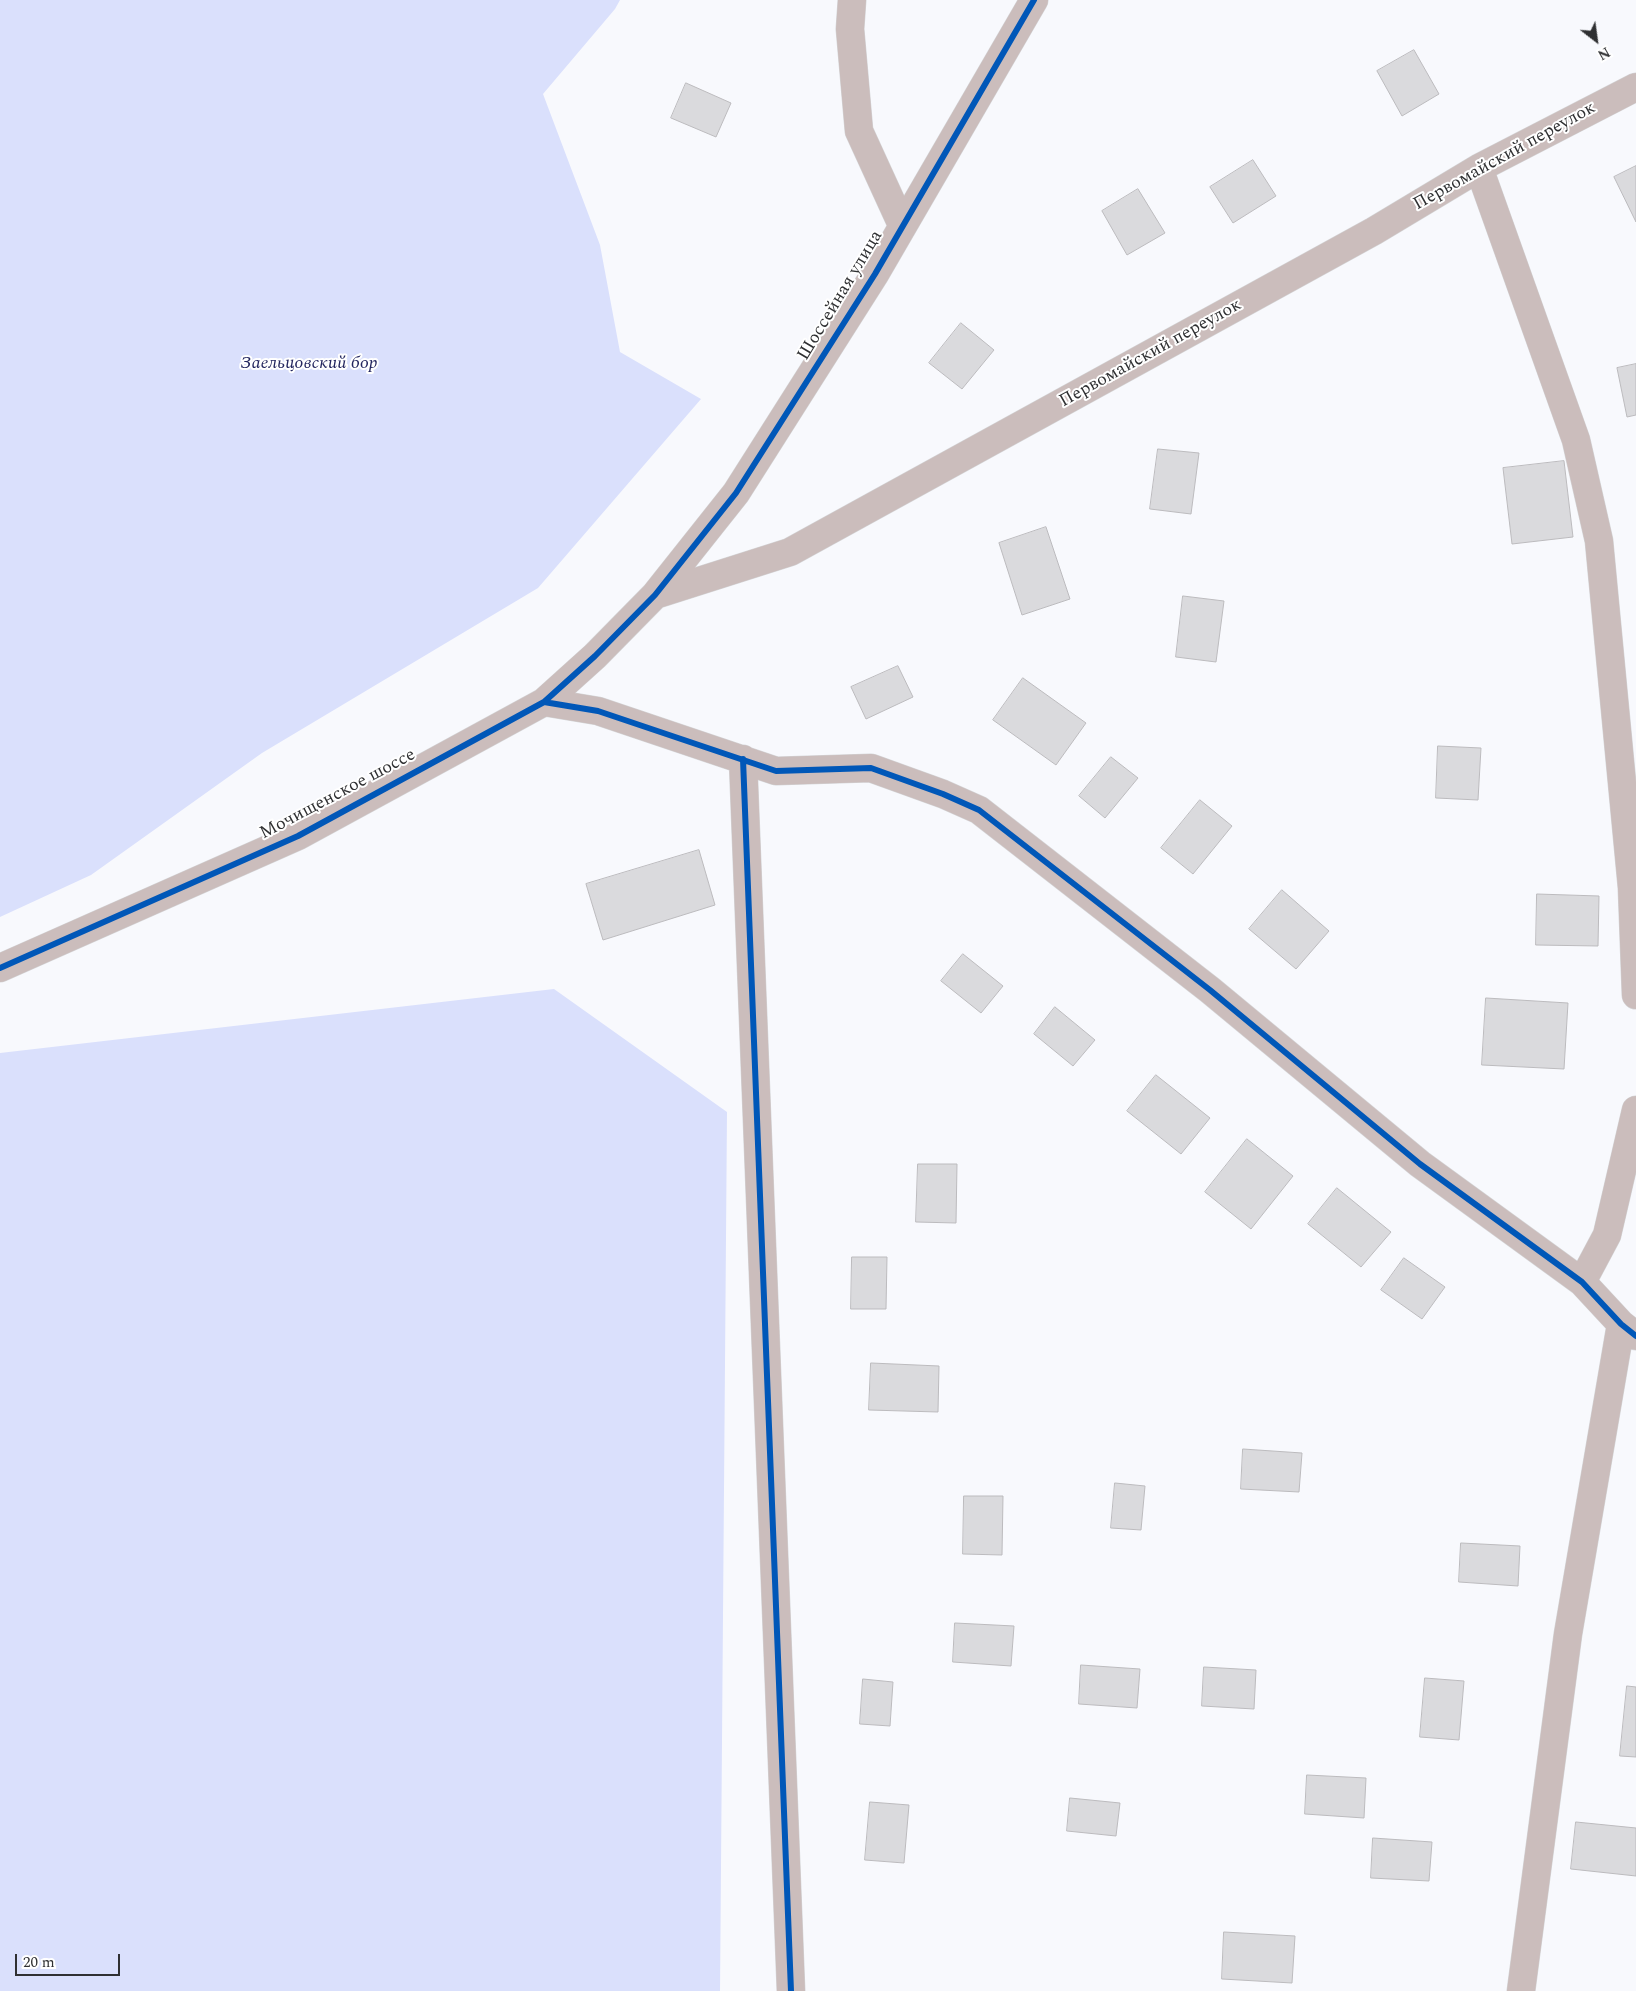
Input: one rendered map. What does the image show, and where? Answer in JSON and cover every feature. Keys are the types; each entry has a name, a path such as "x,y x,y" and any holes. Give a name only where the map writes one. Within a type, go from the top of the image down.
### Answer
{"street":[{"path":"852,0 850,29 859,131 902,225"},
{"name":"Шоссейная улица","path":"655,595 736,493 875,274 1034,0"},
{"name":"Первомайский переулок","path":"655,595 790,552 1374,232 1479,168 1636,86"},
{"path":"1479,168 1576,440 1599,542 1632,888 1636,995"},
{"name":"Мочищенское шоссе","path":"0,968 298,836 544,702 595,656 655,595"},
{"path":"544,702 598,711 776,771 871,768 943,794 979,810 1210,990 1420,1164 1582,1282 1628,1330 1568,1634 1521,1991"},
{"path":"743,759 790,1991"},
{"path":"1582,1282 1606,1235 1636,1110"}],"green space":[{"name":"Заельцовский бор","path":"0,0 620,0 615,9 543,94 600,245 620,352 701,399 538,588 262,753 91,875 0,917"},
{"path":"554,989 727,1112 720,1991 0,1991 0,1053"}],"building":[{"path":"1414,50 1439,94 1402,116 1377,71"},
{"path":"686,83 731,103 716,137 671,118"},
{"path":"1253,160 1276,196 1233,223 1210,187"},
{"path":"1636,166 1636,222 1614,177"},
{"path":"1138,189 1165,233 1127,255 1102,211"},
{"path":"961,323 994,350 962,389 929,363"},
{"path":"1636,364 1636,415 1627,417 1617,368"},
{"path":"1158,449 1199,453 1191,514 1150,509"},
{"path":"1564,461 1573,537 1512,544 1503,468"},
{"path":"1046,527 1070,599 1022,615 999,543"},
{"path":"1183,596 1224,601 1216,662 1176,657"},
{"path":"898,666 913,697 866,719 851,687"},
{"path":"1023,678 1086,723 1056,765 993,720"},
{"path":"1438,746 1481,748 1478,800 1436,798"},
{"path":"1111,757 1138,778 1105,818 1079,796"},
{"path":"1200,800 1232,826 1193,874 1161,848"},
{"path":"699,850 715,905 603,940 586,884"},
{"path":"1282,890 1329,931 1296,969 1249,929"},
{"path":"1537,894 1599,896 1598,946 1536,945"},
{"path":"963,954 1003,986 981,1013 941,981"},
{"path":"1486,998 1568,1003 1564,1069 1482,1065"},
{"path":"1055,1007 1095,1040 1073,1066 1034,1034"},
{"path":"1156,1075 1210,1118 1181,1154 1127,1111"},
{"path":"1247,1139 1293,1176 1251,1229 1205,1192"},
{"path":"918,1164 957,1164 956,1223 916,1222"},
{"path":"1337,1188 1391,1232 1361,1267 1308,1224"},
{"path":"852,1257 887,1257 886,1309 851,1309"},
{"path":"1404,1258 1445,1287 1422,1319 1381,1290"},
{"path":"871,1363 939,1366 938,1412 869,1410"},
{"path":"1243,1449 1302,1453 1299,1492 1241,1489"},
{"path":"1115,1483 1145,1486 1141,1530 1111,1528"},
{"path":"964,1496 1003,1496 1002,1555 963,1554"},
{"path":"1461,1543 1520,1546 1518,1586 1459,1582"},
{"path":"955,1623 1014,1626 1011,1666 953,1662"},
{"path":"1081,1665 1140,1669 1137,1708 1079,1704"},
{"path":"1204,1667 1256,1670 1254,1709 1202,1706"},
{"path":"1425,1678 1464,1681 1459,1740 1420,1737"},
{"path":"863,1679 893,1682 890,1726 860,1724"},
{"path":"1627,1686 1636,1687 1636,1757 1620,1756"},
{"path":"1307,1775 1366,1778 1364,1818 1305,1814"},
{"path":"1070,1798 1120,1803 1116,1836 1067,1831"},
{"path":"870,1802 909,1805 904,1863 865,1860"},
{"path":"1576,1822 1636,1828 1636,1876 1571,1869"},
{"path":"1373,1838 1432,1842 1429,1881 1371,1878"},
{"path":"1224,1932 1295,1936 1292,1983 1222,1979"}],"cycle path":[{"path":"0,968 298,836 544,702 595,656 655,595 736,493 875,274 1034,0"},
{"path":"544,702 598,711 776,771 871,768 943,794 979,810 1210,990 1420,1164 1582,1282 1621,1324 1636,1336"},
{"path":"743,759 791,1991"}]}
